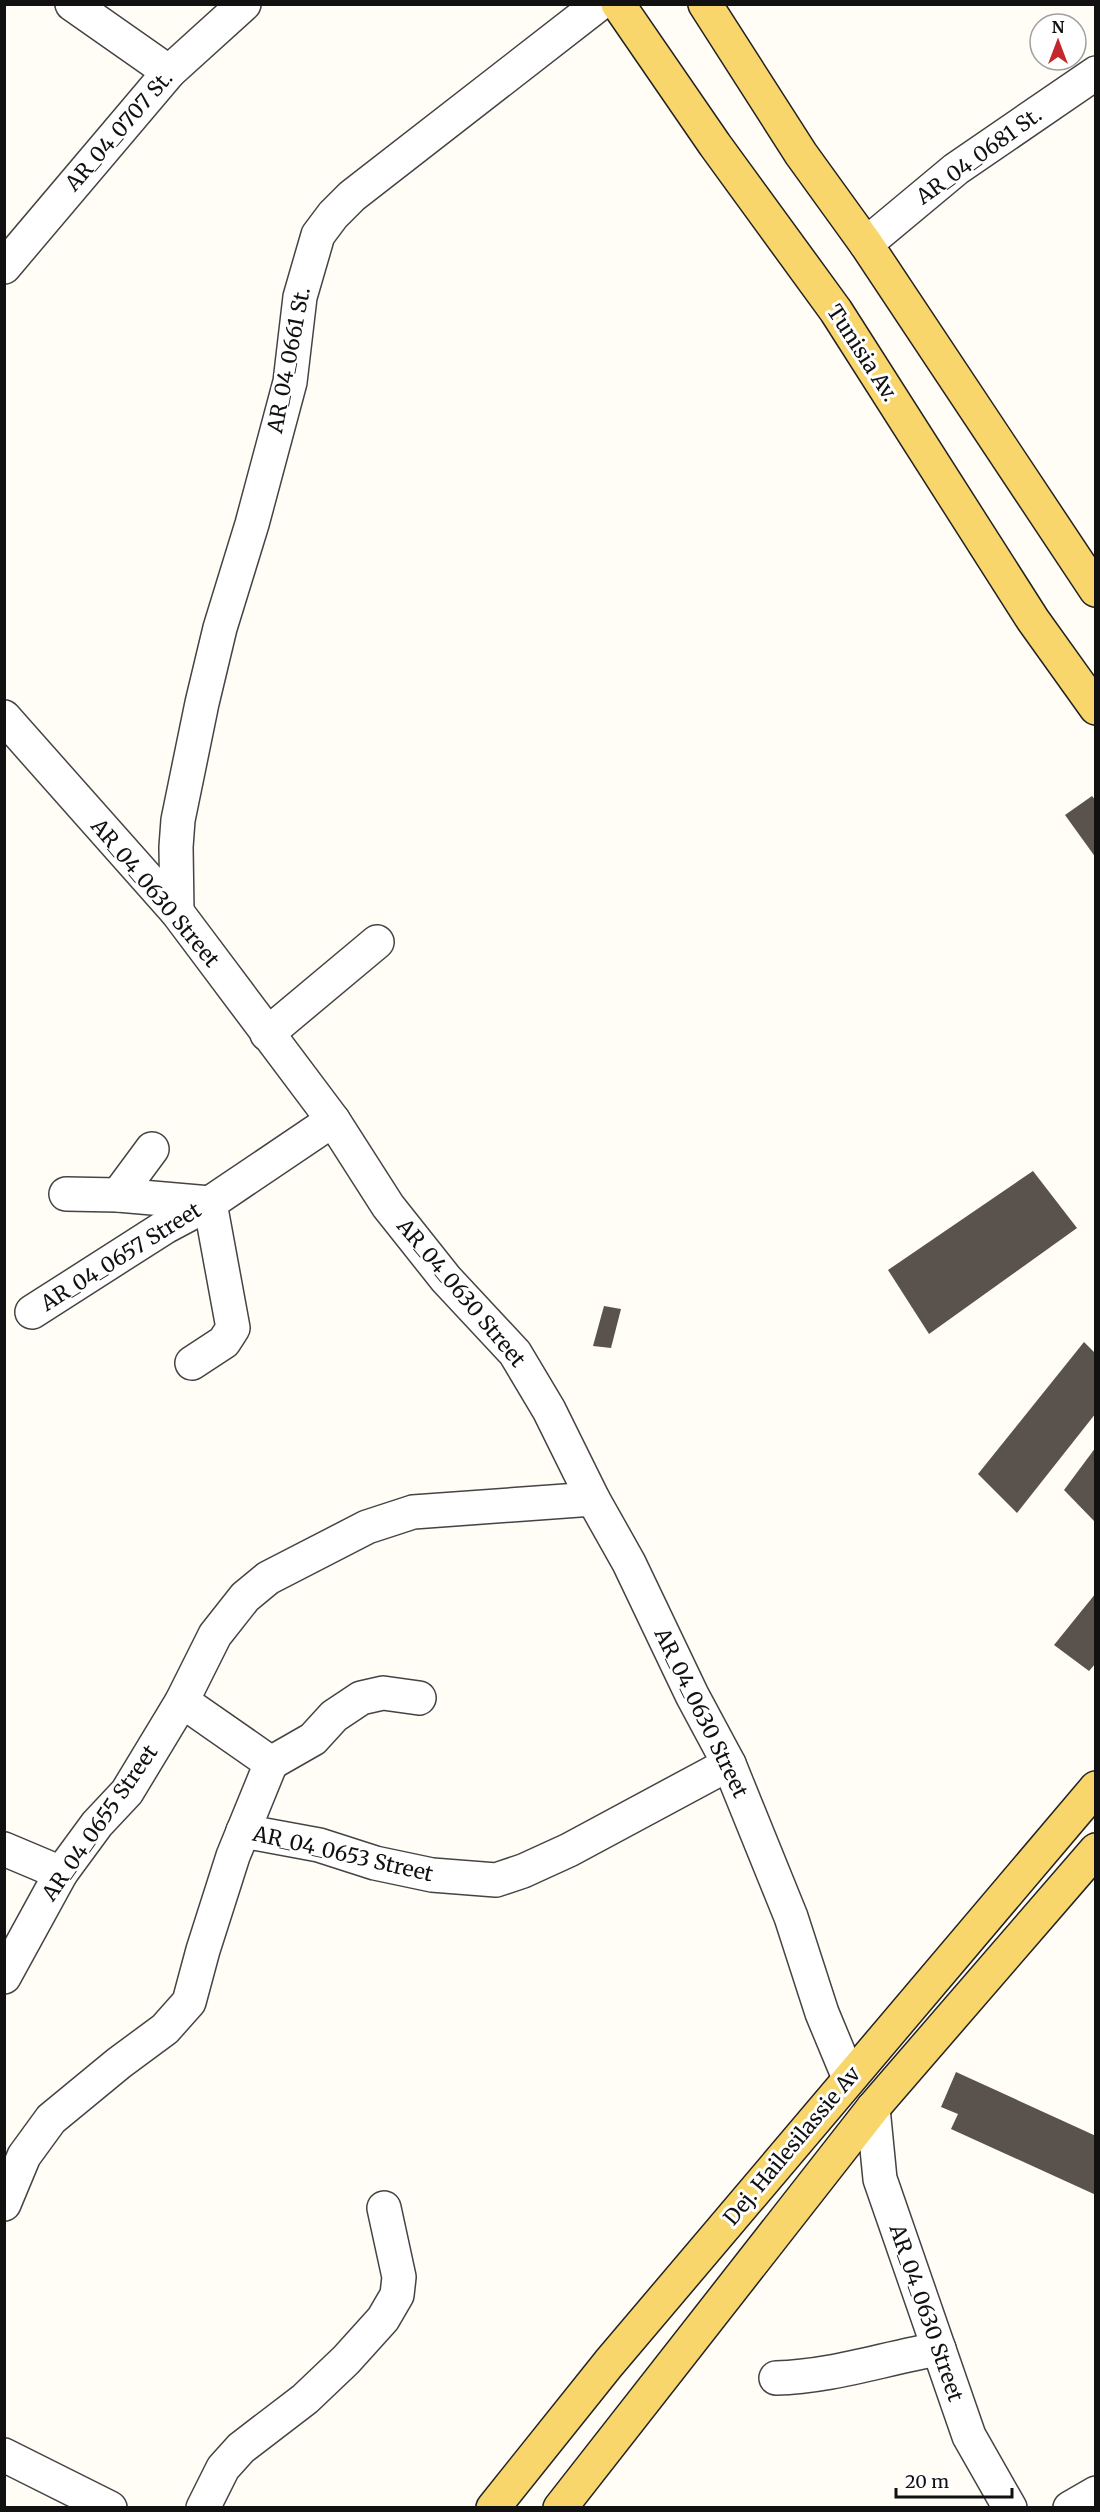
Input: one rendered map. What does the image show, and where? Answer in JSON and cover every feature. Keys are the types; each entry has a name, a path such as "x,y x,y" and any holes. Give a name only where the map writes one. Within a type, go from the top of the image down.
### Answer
{"main road":[{"name":"Tunisia Av.","path":"618,4 715,145 836,311 1033,620 1095,708"},
{"path":"705,4 801,154 866,244 1095,590"},
{"name":"Dej. Hailesilassie Av","path":"493,2508 609,2363 1095,1788"},
{"name":"Dej. Hailesilassie Av","path":"560,2508 873,2108 1095,1850"}],"street":[{"path":"72,4 169,72"},
{"name":"AR_04_0707 St.","path":"4,267 169,72 244,4"},
{"name":"AR_04_0661 St.","path":"177,912 178,820 202,703 220,628 252,524 290,382 300,297 318,235 333,215 352,196 599,4"},
{"name":"AR_04_0681 St.","path":"866,244 957,169 1095,73"},
{"name":"AR_04_0630 Street","path":"4,717 177,912 333,1120 388,1206 447,1279 515,1353 549,1410 592,1499 629,1563 692,1695 729,1764 791,1917 822,2013 849,2078"},
{"path":"267,1034 377,942"},
{"name":"AR_04_0657 Street","path":"32,1312 165,1227 210,1203 333,1120"},
{"path":"118,1195 152,1149"},
{"path":"66,1194 118,1195 210,1203"},
{"name":"AR_04_0657 Street","path":"192,1363 224,1342 233,1328 210,1203"},
{"name":"AR_04_0655 Street","path":"4,1977 61,1873 97,1824 127,1792 182,1701 215,1635 245,1597 268,1578 330,1544 367,1527 413,1512 592,1499"},
{"path":"243,1831 271,1764 313,1739 334,1716 361,1698 383,1693 419,1698"},
{"path":"182,1701 271,1764"},
{"name":"AR_04_0653 Street","path":"4,2204 24,2156 51,2119 119,2063 165,2029 189,2002 203,1950 243,1831 320,1845 375,1863 432,1875 496,1880 523,1871 569,1850 729,1764"},
{"path":"4,1849 61,1873"},
{"name":"AR_04_0630 Street","path":"873,2108 880,2179 969,2436 1010,2508"},
{"path":"203,2508 223,2468 241,2448 306,2398 346,2360 383,2319 397,2295 399,2277 384,2208"},
{"path":"776,2378 805,2378 894,2356 939,2349"},
{"path":"4,2455 110,2508"},
{"path":"1070,2508 1095,2493"}],"building":[{"path":"1092,796 1096,801 1096,858 1065,815"},
{"path":"1033,1171 1077,1228 929,1334 888,1270"},
{"path":"604,1306 621,1309 611,1348 593,1346"},
{"path":"1084,1342 1096,1354 1096,1413 1017,1513 978,1474"},
{"path":"1096,1447 1096,1523 1064,1490"},
{"path":"1096,1593 1096,1663 1089,1671 1054,1645"},
{"path":"956,2072 1096,2136 1096,2195 951,2129 958,2114 941,2107"}]}
